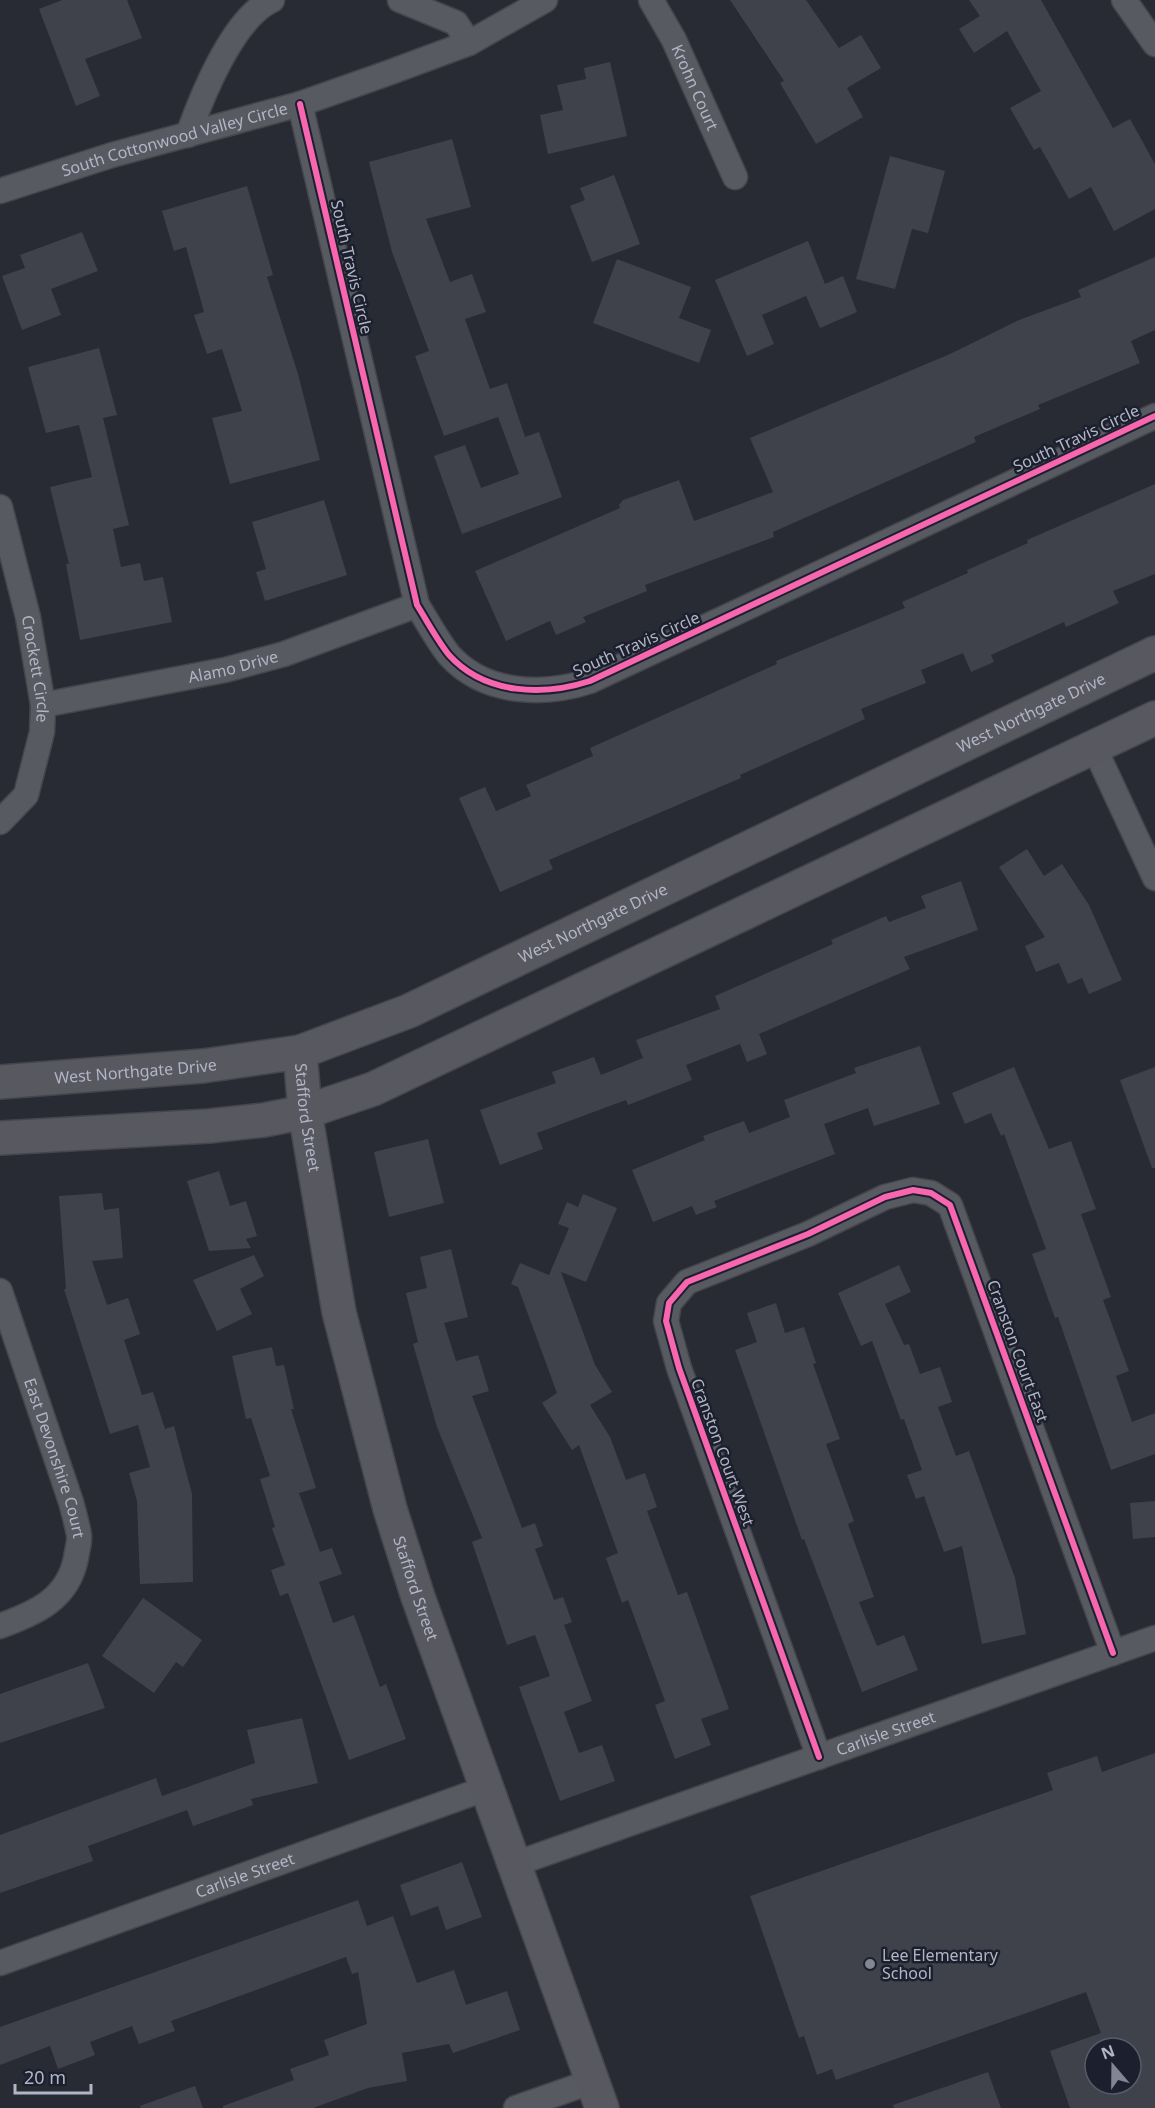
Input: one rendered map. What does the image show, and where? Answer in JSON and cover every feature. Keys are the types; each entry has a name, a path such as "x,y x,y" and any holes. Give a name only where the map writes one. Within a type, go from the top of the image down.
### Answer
{"main road":[{"name":"West Northgate Drive","path":"0,1082 203,1066 300,1052 409,1011 1155,653"},
{"path":"0,1138 209,1126 305,1112 373,1089 1155,718"},
{"name":"Stafford Street","path":"300,1052 305,1112 339,1312 367,1425 418,1597 598,2095"}],"street":[{"path":"188,135 202,95 228,46 261,5 272,0"},
{"path":"400,0 456,24 469,43"},
{"name":"South Cottonwood Valley Circle","path":"0,191 112,155 300,104 469,43 545,0"},
{"name":"Krohn Court","path":"651,0 674,40 735,177"},
{"path":"1124,0 1155,44"},
{"name":"South Travis Circle","path":"300,104 417,605 450,656 482,679 523,692 562,690 590,681 1155,416"},
{"name":"Crockett Circle","path":"0,507 28,617 43,705 42,732 26,795 0,822"},
{"name":"Alamo Drive","path":"43,705 225,670 284,654 417,605"},
{"path":"1094,747 1155,879"},
{"name":"Cranston Court East","path":"808,1234 885,1197 913,1190 931,1192 950,1205 1113,1653"},
{"name":"Cranston Court West","path":"808,1234 687,1282 669,1303 666,1321 679,1368 819,1757"},
{"name":"East Devonshire Court","path":"0,1291 71,1502 79,1537 70,1576 52,1602 0,1626"},
{"name":"Carlisle Street","path":"515,1864 1155,1638"},
{"name":"Carlisle Street","path":"0,1963 487,1788"},
{"path":"516,2108 598,2095"}],"building":[{"path":"62,0 127,0 142,38 85,59 100,96 76,106 39,9"},
{"path":"730,0 806,0 839,48 861,35 881,68 847,88 863,117 816,144 780,83 784,81"},
{"path":"969,0 1041,0 1113,128 1130,119 1155,164 1155,209 1114,231 1091,187 1069,199 1040,147 1034,150 1010,108 1041,91 1007,31 974,53 959,29 980,16"},
{"path":"610,62 627,136 548,154 540,115 563,110 557,85 586,79 584,68"},
{"path":"452,139 471,207 426,219 450,282 472,274 486,312 465,319 490,389 507,383 525,437 539,432 562,497 462,534 434,456 465,445 481,488 519,474 498,417 444,436 415,356 429,351 392,252 369,162"},
{"path":"890,156 945,171 928,233 912,229 895,289 856,279"},
{"path":"614,175 640,244 592,262 570,206 585,200 580,188"},
{"path":"247,186 273,275 267,277 298,374 320,460 230,484 212,418 242,411 222,349 207,354 194,315 204,312 186,247 174,251 162,211"},
{"path":"82,232 98,271 51,289 61,315 22,330 2,276 25,268 20,255"},
{"path":"808,241 825,284 843,276 857,312 820,328 806,296 762,315 774,344 747,356 715,280"},
{"path":"1155,257 1155,330 1131,341 1140,363 1038,405 1040,409 974,437 976,442 773,532 774,537 645,585 647,591 583,617 586,622 556,635 550,621 506,641 475,571 620,508 619,505 623,500 679,480 694,521 773,492 750,438 950,354 1019,320 1081,297 1078,290"},
{"path":"617,259 691,287 679,318 711,330 699,363 593,323"},
{"path":"99,348 117,415 103,418 129,525 113,529 121,567 140,563 144,581 163,577 172,622 80,640 66,564 69,564 50,487 92,477 79,425 46,433 28,367"},
{"path":"1155,484 1155,574 1113,591 1119,603 1066,627 1064,622 991,655 994,662 971,672 963,653 921,670 926,683 861,709 865,719 740,775 741,778 549,860 553,869 500,892 459,798 485,787 496,811 531,796 526,785 593,756 590,748 777,664 776,661 905,608 902,602 968,573 967,570 1028,543 1027,540"},
{"path":"324,500 347,575 265,601 256,572 266,569 252,522"},
{"path":"1027,849 1044,876 1062,864 1089,905 1122,980 1089,994 1082,978 1068,984 1059,963 1036,972 1025,946 1045,937 999,867"},
{"path":"961,881 978,930 904,957 910,969 759,1034 767,1054 747,1062 740,1044 686,1065 692,1080 628,1105 626,1100 537,1133 543,1149 500,1165 480,1110 556,1083 552,1072 594,1057 601,1075 643,1058 636,1040 720,1009 715,996 833,944 831,940 886,916 889,922 926,908 921,896"},
{"path":"920,1046 940,1104 874,1126 868,1108 824,1124 835,1154 714,1201 717,1207 696,1215 692,1206 653,1222 632,1170 705,1140 703,1136 744,1121 749,1133 790,1117 784,1100 856,1073 854,1068"},
{"path":"1014,1067 1049,1149 1071,1141 1096,1209 1081,1214 1111,1297 1103,1300 1129,1371 1116,1376 1132,1422 1155,1413 1155,1454 1111,1470 1058,1317 1055,1318 1032,1254 1046,1249 1004,1134 1001,1136 991,1113 965,1124 952,1093"},
{"path":"1155,1067 1155,1168 1152,1168 1120,1080"},
{"path":"428,1139 444,1203 389,1217 374,1152"},
{"path":"219,1171 230,1206 246,1201 257,1236 246,1239 251,1248 209,1251 187,1181"},
{"path":"102,1193 104,1210 119,1208 123,1258 92,1261 107,1305 128,1298 140,1334 124,1340 142,1395 153,1392 165,1429 174,1426 192,1494 193,1582 140,1584 137,1501 129,1473 150,1467 138,1425 110,1434 64,1289 66,1289 59,1196"},
{"path":"583,1194 617,1208 586,1282 561,1272 595,1365 612,1392 590,1405 610,1437 626,1480 645,1473 657,1507 647,1511 678,1595 687,1592 729,1709 701,1719 711,1745 675,1759 655,1705 665,1701 628,1600 622,1603 606,1558 618,1553 579,1445 572,1450 542,1403 557,1393 518,1287 511,1284 520,1263 549,1275 569,1228 558,1224 567,1202 578,1207"},
{"path":"451,1249 468,1317 444,1323 456,1361 478,1355 489,1391 472,1396 522,1528 535,1523 543,1546 535,1549 554,1600 563,1597 572,1622 564,1625 592,1701 564,1712 579,1753 602,1745 615,1781 560,1801 519,1687 550,1676 535,1635 507,1645 472,1542 482,1538 437,1427 413,1344 418,1342 406,1293 427,1288 420,1257"},
{"path":"254,1255 264,1276 240,1289 252,1314 217,1331 193,1280"},
{"path":"899,1265 911,1292 885,1304 904,1345 909,1344 920,1374 940,1367 952,1402 938,1407 956,1456 969,1451 1015,1578 1026,1634 982,1644 962,1546 944,1552 924,1496 916,1499 907,1475 922,1470 904,1419 901,1420 872,1341 861,1346 838,1293"},
{"path":"776,1303 785,1333 804,1327 816,1363 813,1364 840,1439 826,1444 854,1521 848,1524 874,1597 859,1602 877,1646 904,1635 918,1670 862,1692 804,1539 802,1540 735,1350 757,1342 747,1313"},
{"path":"272,1347 276,1366 284,1365 294,1409 291,1409 316,1488 299,1493 320,1552 332,1548 342,1574 319,1582 333,1623 354,1615 380,1687 386,1684 406,1739 349,1760 288,1593 280,1596 271,1570 285,1565 272,1528 275,1527 260,1479 270,1476 251,1418 246,1419 232,1356"},
{"path":"1155,1501 1155,1537 1133,1539 1130,1503"},
{"path":"143,1598 202,1640 183,1667 176,1662 154,1693 102,1656"},
{"path":"88,1663 105,1708 0,1743 0,1694"},
{"path":"302,1718 318,1783 251,1799 253,1805 193,1826 187,1810 88,1846 93,1861 0,1893 0,1835 156,1778 162,1796 255,1763 247,1730"},
{"path":"1155,1753 1155,2108 1070,2108 1050,2051 1083,2039 1083,2096 1143,2096 1143,2036 1092,2036 1101,2033 1086,1992 836,2080 832,2069 817,2075 804,2036 799,2038 750,1896 1053,1790 1047,1773 1097,1756 1102,1772"},
{"path":"462,1862 482,1917 446,1930 438,1906 411,1916 400,1885"},
{"path":"358,1900 367,1926 393,1916 417,1983 454,1970 466,2005 507,1991 520,2030 453,2053 449,2044 402,2053 407,2081 368,2088 313,2108 223,2108 223,2106 294,2080 290,2069 329,2055 324,2040 367,2024 358,1972 352,1974 346,1957 171,2021 175,2031 139,2044 132,2026 90,2042 95,2055 58,2069 50,2046 0,2065 0,2027"},
{"path":"988,2072 1001,2108 894,2108 893,2105"},
{"path":"195,2086 203,2108 141,2108 140,2106"}],"cycle path":[{"path":"300,104 417,605 449,655 464,668 497,685 535,690 554,689 590,681 1155,416"},
{"path":"819,1757 679,1368 666,1321 669,1303 687,1282 808,1234 885,1197 913,1190 931,1193 950,1205 1113,1653"}],"place":[{"name":"Lee Elementary School","path":"870,1964"}]}
